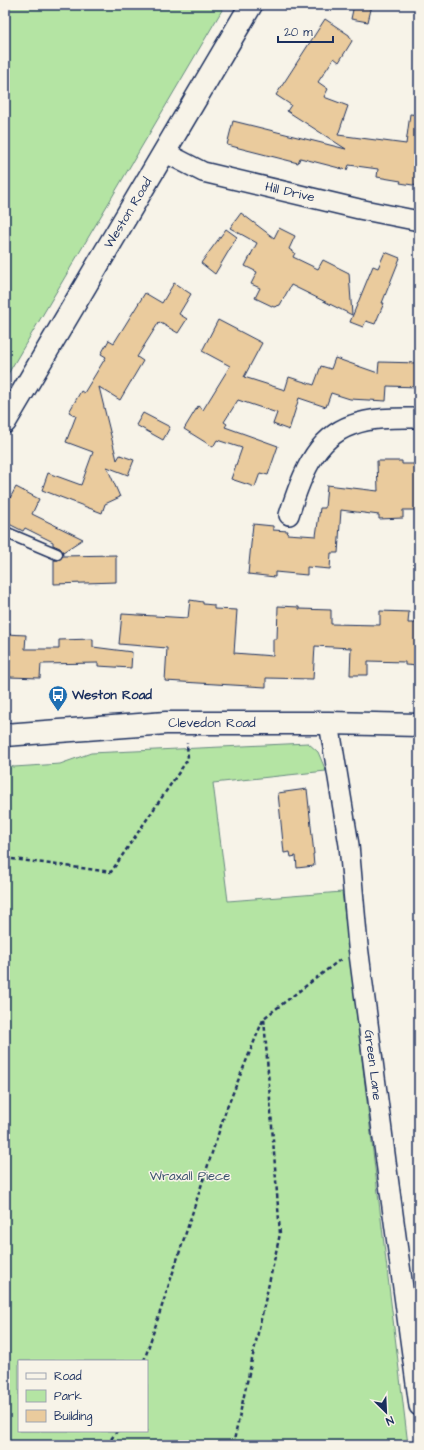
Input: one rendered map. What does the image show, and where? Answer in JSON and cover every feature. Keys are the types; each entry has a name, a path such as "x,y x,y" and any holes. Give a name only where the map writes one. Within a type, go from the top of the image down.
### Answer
{"main road":[{"name":"Weston Road","path":"5,422 251,5"},
{"name":"Clevedon Road","path":"5,735 186,722 419,725"}],"street":[{"name":"Hill Drive","path":"164,152 203,172 359,209 419,221"},
{"path":"289,514 290,489 300,481 310,462 323,445 344,428 354,424 385,418 419,418"},
{"name":"Green Lane","path":"329,723 349,845 358,946 419,1406"}],"lane":[{"path":"5,532 57,554"}],"path":[{"path":"5,858 111,872 188,759 186,722"},
{"path":"144,1360 226,1110 264,1018 358,946"},
{"path":"233,1445 280,1234 264,1018"},
{"path":"107,1445 115,1432"}],"green space":[{"path":"5,5 225,5 5,379"},
{"name":"Wraxall Piece","path":"308,743 318,752 326,771 213,783 228,901 342,892 408,1445 5,1445 5,765 14,767 60,764 91,753"}],"building":[{"path":"354,5 372,5 368,22 351,19"},
{"path":"325,19 349,35 352,41 339,62 334,58 318,82 328,89 324,97 348,106 338,135 406,144 410,114 419,115 419,186 377,177 378,169 349,165 347,170 300,158 298,163 227,145 233,121 346,149 287,111 291,105 276,95"},
{"path":"241,213 274,238 279,228 295,236 289,249 295,253 293,257 318,269 323,260 349,273 352,315 291,285 280,305 274,307 255,298 260,288 251,284 257,272 245,266 257,243 230,228"},
{"path":"226,229 237,237 215,274 201,263"},
{"path":"385,252 400,258 375,324 366,321 363,327 350,322 373,266 378,268"},
{"path":"174,283 191,294 179,314 187,319 178,333 159,322 137,357 143,361 120,400 99,387 117,460 120,455 134,460 128,475 107,467 120,497 105,504 102,513 42,490 48,473 81,485 93,452 66,442 76,416 69,412 81,391 84,393 106,357 101,354 109,340 114,343 145,293 162,303"},
{"path":"218,320 262,343 244,377 285,390 289,377 314,385 321,366 331,369 335,358 378,373 379,362 419,363 419,387 387,386 386,401 350,399 331,393 326,407 299,398 289,430 273,424 277,413 238,400 224,422 227,424 225,427 278,446 268,475 260,473 255,487 231,479 242,448 217,440 213,447 184,429 198,406 203,410 230,366 202,351"},
{"path":"143,413 170,427 163,440 136,425"},
{"path":"377,461 402,461 402,464 419,464 419,510 403,510 403,518 379,519 379,515 341,510 338,553 331,553 330,569 307,567 307,575 275,572 275,577 248,574 253,524 273,526 273,530 288,531 287,534 316,536 320,508 325,508 327,485 378,491"},
{"path":"16,487 39,499 32,514 83,539 63,552 60,548 53,545 53,542 25,528 23,531 5,522 5,496 10,498"},
{"path":"116,555 116,582 54,584 54,560 58,560 63,556"},
{"path":"190,600 203,602 203,604 214,605 214,609 237,610 234,653 273,656 273,639 277,639 278,606 299,607 299,609 331,610 331,624 380,625 380,611 409,612 408,623 419,623 419,666 405,665 405,662 368,661 368,675 350,675 351,648 315,646 313,679 266,678 266,687 165,681 167,648 119,644 122,614 188,618"},
{"path":"5,634 26,635 25,649 59,649 59,640 93,639 93,647 132,652 131,668 98,666 98,663 41,664 40,678 9,677 10,650 5,650"},
{"path":"307,789 314,866 297,868 296,856 291,857 290,852 284,853 278,793"}],"place":[{"name":"Weston Road","path":"58,712"}]}
